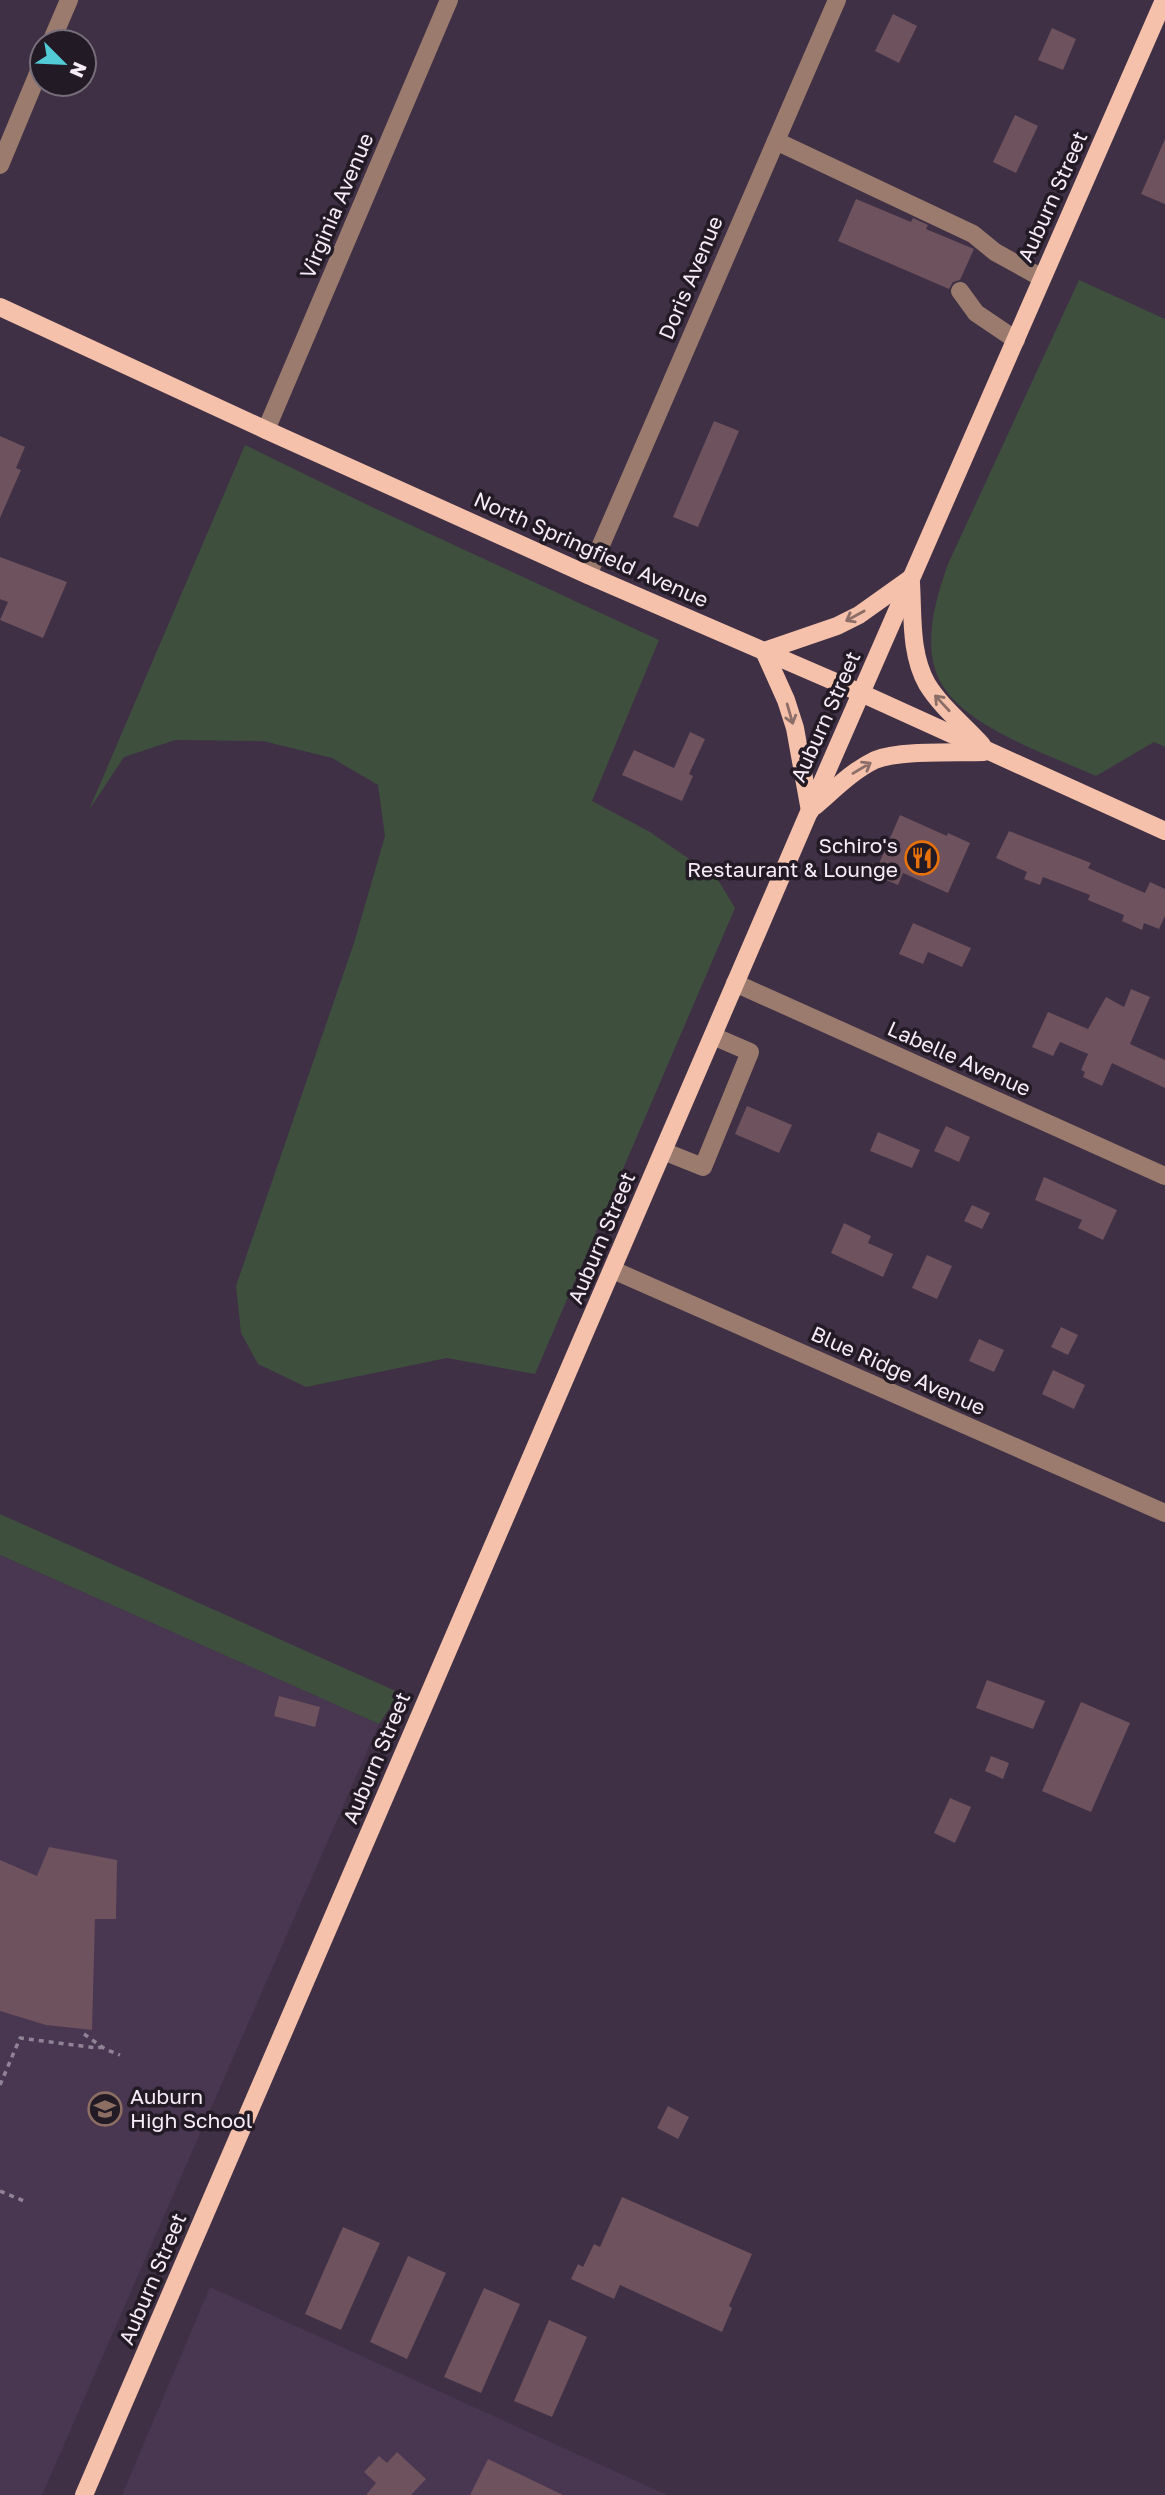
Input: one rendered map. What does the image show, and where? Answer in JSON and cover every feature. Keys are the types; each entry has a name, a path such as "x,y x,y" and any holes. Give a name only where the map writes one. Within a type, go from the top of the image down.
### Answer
{"main road":[{"name":"Auburn Street","path":"84,2495 735,983 1164,5"},
{"name":"North Springfield Avenue","path":"0,307 588,575 861,693 1165,831"},
{"path":"810,811 795,729 786,700 764,651 837,626 859,615 911,578"},
{"path":"911,578 914,643 926,682 935,696 989,752"},
{"path":"810,811 854,772 877,759 897,755 989,752"}],"street":[{"path":"57,28 69,0"},
{"name":"Virginia Avenue","path":"266,430 449,0"},
{"name":"Doris Avenue","path":"588,575 837,0"},
{"path":"0,165 28,98"},
{"path":"776,141 973,234 995,252 1042,278"},
{"path":"960,291 976,313 1016,340"},
{"name":"Labelle Avenue","path":"735,983 1165,1176"},
{"path":"663,1151 703,1167 750,1052 713,1035"},
{"name":"Blue Ridge Avenue","path":"612,1270 1165,1513"}],"path":[{"path":"84,2034 102,2047 120,2055"},
{"path":"0,2085 20,2038 102,2047"},
{"path":"0,2191 24,2201"}],"shaded area":[{"name":"Auburn High School","path":"0,1555 379,1724 42,2495 0,2495"},
{"path":"210,2287 667,2495 122,2495"}],"green space":[{"path":"1079,280 1165,319 1165,747 1154,742 1096,776 1009,738 967,711 950,696 939,679 934,665 931,636 935,606 948,564"},
{"path":"245,445 659,640 592,801 650,832 717,878 735,908 535,1374 447,1358 306,1387 258,1364 241,1333 236,1286 354,943 385,836 378,785 332,758 263,741 175,740 124,757 89,810"},
{"path":"0,1514 400,1693 379,1724 0,1555"}],"building":[{"path":"893,14 917,26 899,63 875,51"},
{"path":"1052,28 1076,39 1063,70 1038,60"},
{"path":"1015,115 1038,126 1016,173 993,162"},
{"path":"1165,139 1165,204 1141,194"},
{"path":"856,199 911,222 913,218 928,225 926,229 974,249 960,280 953,282 949,289 838,241"},
{"path":"714,421 739,431 698,527 673,517"},
{"path":"0,436 25,447 16,468 21,470 0,518"},
{"path":"0,557 67,582 43,638 0,620 8,602 0,599"},
{"path":"690,732 705,739 689,774 693,776 682,801 622,775 634,750 674,768"},
{"name":"Schiro's Restaurant & Lounge","path":"900,815 970,843 948,893 903,873 898,885 874,875"},
{"path":"1009,831 1091,863 1088,868 1145,893 1150,882 1165,889 1165,916 1159,929 1144,923 1142,930 1122,921 1124,915 1088,900 1090,895 1043,877 1040,885 1024,879 1027,872 996,858"},
{"path":"913,923 971,948 962,967 928,952 923,964 899,954"},
{"path":"1131,989 1150,997 1130,1044 1165,1060 1165,1088 1112,1063 1102,1086 1083,1077 1085,1072 1081,1070 1088,1054 1060,1042 1053,1056 1032,1047 1048,1012 1088,1029 1106,997 1124,1007"},
{"path":"747,1106 792,1125 779,1153 735,1134"},
{"path":"946,1126 970,1137 959,1162 934,1151"},
{"path":"878,1132 920,1150 912,1168 870,1151"},
{"path":"1044,1177 1117,1210 1103,1240 1078,1228 1082,1220 1035,1200"},
{"path":"972,1205 990,1213 982,1229 964,1221"},
{"path":"844,1223 871,1236 868,1243 893,1254 883,1277 831,1253"},
{"path":"927,1255 952,1266 937,1299 912,1288"},
{"path":"1061,1327 1078,1335 1068,1355 1051,1347"},
{"path":"979,1339 1004,1350 994,1372 969,1361"},
{"path":"1053,1370 1085,1385 1074,1409 1042,1394"},
{"path":"987,1680 1045,1701 1033,1729 976,1708"},
{"path":"279,1696 320,1707 315,1727 274,1716"},
{"path":"1081,1702 1130,1723 1091,1812 1042,1791"},
{"path":"991,1756 1009,1763 1003,1779 985,1771"},
{"path":"950,1798 971,1807 955,1843 934,1833"},
{"path":"49,1847 117,1860 116,1919 95,1919 92,2030 46,2025 0,2011 0,1860 37,1876"},
{"path":"668,2106 689,2117 678,2139 657,2128"},
{"path":"622,2197 752,2254 729,2306 732,2308 722,2332 620,2285 614,2299 571,2279 578,2264 583,2267 594,2244 600,2247"},
{"path":"343,2227 380,2243 341,2330 305,2314"},
{"path":"408,2256 446,2273 407,2359 370,2342"},
{"path":"484,2288 520,2304 481,2393 444,2377"},
{"path":"549,2320 587,2337 552,2417 514,2401"},
{"path":"397,2452 426,2479 411,2495 366,2495 376,2483 364,2472 379,2456 387,2463"},
{"path":"488,2459 563,2495 470,2495"}],"place":[{"name":"Schiro's Restaurant & Lounge","path":"922,858"},
{"name":"Auburn High School","path":"105,2109"}]}
